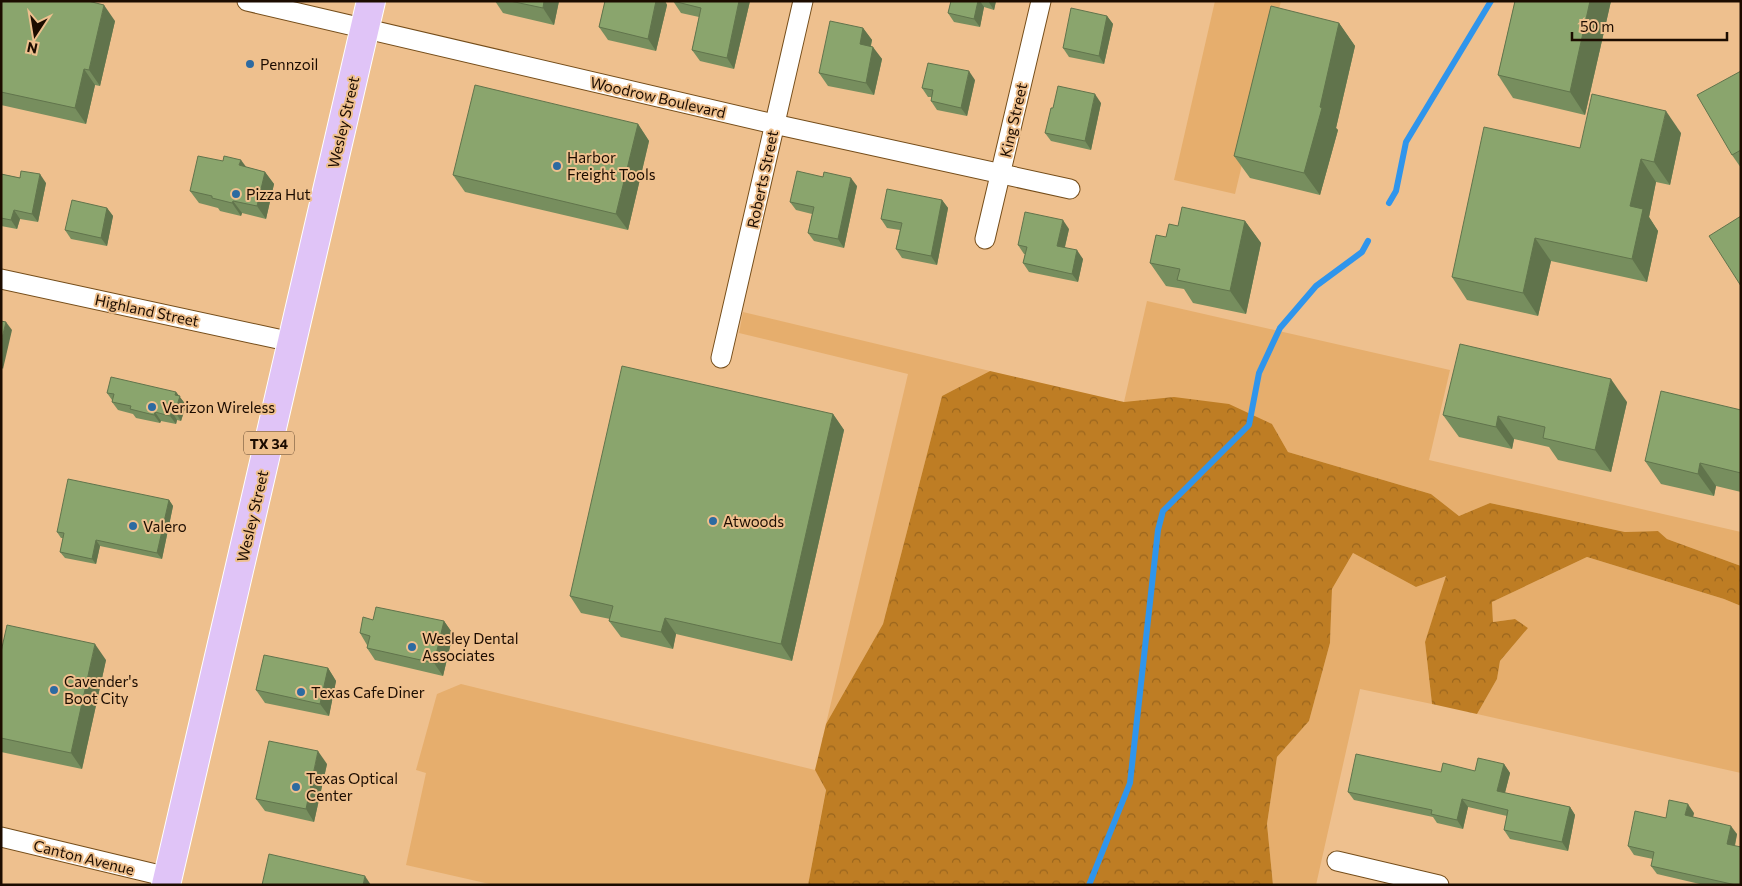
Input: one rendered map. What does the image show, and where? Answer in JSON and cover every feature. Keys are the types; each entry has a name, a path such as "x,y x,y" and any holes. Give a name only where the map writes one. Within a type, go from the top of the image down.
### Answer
{"main road":[{"name":"Wesley Street","path":"167,881 371,1"}],"street":[{"name":"Woodrow Boulevard","path":"247,1 774,124 1070,189"},
{"name":"Roberts Street","path":"721,358 803,1"},
{"name":"King Street","path":"985,240 1041,1"},
{"name":"Highland Street","path":"1,279 292,342"},
{"name":"Canton Avenue","path":"1,837 167,881"},
{"path":"1336,861 1439,885"}],"shaded area":[{"path":"1215,1 1281,1 1235,194 1174,180"},
{"path":"1147,301 1450,370 1429,460 1741,532 1741,566 1667,539 1658,531 1625,532 1490,503 1459,516 1431,494 1288,452 1272,424 1124,402"},
{"path":"743,312 990,371 942,396 883,624 826,724 908,374 739,333"},
{"path":"1353,553 1416,587 1447,575 1425,642 1432,704 1360,689 1316,885 1273,885 1267,824 1277,757 1309,721 1330,643 1332,589"},
{"path":"1587,557 1724,599 1741,606 1741,773 1477,714 1497,679 1500,661 1528,628 1515,619 1493,622 1492,602"},
{"path":"461,684 815,770 826,789 808,885 494,885 406,865 426,773 416,770 437,694"}],"green space":[{"path":"990,371 1124,402 1174,397 1229,404 1272,424 1288,452 1431,494 1459,516 1490,503 1625,532 1658,531 1667,539 1741,566 1741,606 1724,599 1587,557 1492,602 1493,622 1515,619 1528,628 1500,661 1497,679 1477,714 1432,704 1425,642 1446,576 1416,587 1353,553 1332,589 1330,643 1309,721 1277,757 1267,824 1273,885 808,885 826,790 815,770 826,724 883,624 942,396"}],"building":[{"path":"1,1 88,1 104,5 89,70 84,69 75,108 1,92"},
{"path":"510,1 544,1 543,8"},
{"path":"605,1 656,1 648,39 599,27"},
{"path":"673,1 739,1 727,58 692,50 701,8"},
{"path":"951,1 978,1 974,19 948,13"},
{"path":"1515,1 1590,1 1570,92 1498,75"},
{"path":"1271,6 1339,23 1320,107 1322,108 1304,173 1234,156"},
{"path":"1071,8 1107,16 1099,56 1063,48"},
{"path":"830,21 863,28 860,44 873,47 866,83 819,73"},
{"path":"928,63 969,71 961,108 931,101 933,90 922,88"},
{"path":"1741,71 1741,150 1732,155 1697,95"},
{"name":"Harbor Freight Tools","path":"475,85 638,124 616,214 453,175"},
{"path":"1058,86 1095,94 1085,141 1045,133"},
{"path":"1592,94 1666,111 1654,162 1641,159 1630,206 1643,209 1632,259 1535,238 1523,293 1452,277 1484,127 1580,148"},
{"name":"Pizza Hut","path":"198,156 223,161 224,156 241,160 239,165 265,172 257,206 233,201 232,203 190,191"},
{"path":"21,171 40,174 32,214 14,210 11,220 1,218 1,174 20,178"},
{"path":"797,171 823,177 824,172 851,178 838,239 808,233 814,207 790,202"},
{"path":"887,189 942,200 931,256 896,249 902,223 881,219"},
{"path":"72,200 107,208 101,238 65,230"},
{"path":"1182,207 1245,221 1230,291 1177,280 1180,269 1150,263 1156,235 1166,237 1169,224 1178,226"},
{"path":"1025,212 1063,220 1057,246 1077,250 1072,274 1023,263 1027,247 1018,245"},
{"path":"1741,216 1741,286 1709,236"},
{"path":"1,321 6,322 1,342"},
{"path":"1460,344 1611,379 1595,450 1543,438 1545,427 1498,416 1496,427 1443,415"},
{"name":"Atwoods","path":"622,366 833,414 781,644 665,618 661,632 609,621 613,606 570,596"},
{"name":"Verizon Wireless","path":"111,377 176,392 175,395 180,396 175,412 172,412 170,416 155,412 154,415 130,409 131,406 112,402 114,394 107,393"},
{"path":"1661,391 1741,410 1741,473 1700,463 1698,474 1645,461"},
{"path":"68,479 169,500 157,553 96,540 92,559 60,552 64,533 57,532"},
{"name":"Wesley Dental Associates","path":"376,607 444,621 434,663 367,648 370,636 360,633 363,617 373,620"},
{"name":"Cavender's Boot City","path":"7,625 95,644 71,753 1,738 1,652"},
{"path":"264,655 328,668 320,704 256,690"},
{"name":"Texas Optical Center","path":"269,741 318,751 306,809 256,799"},
{"path":"1356,754 1441,772 1443,763 1475,771 1478,758 1504,764 1497,791 1570,807 1562,842 1504,830 1508,810 1462,799 1457,820 1431,814 1432,810 1348,792"},
{"path":"1669,800 1688,804 1685,815 1731,826 1727,844 1741,847 1741,885 1651,866 1654,852 1628,846 1635,811 1666,818"},
{"path":"269,854 365,876 363,885 262,885"}],"waterway":[{"path":"1389,203 1396,191 1406,142 1491,1"},
{"path":"1089,885 1130,783 1158,530 1163,511 1249,425 1259,373 1280,328 1316,286 1362,252 1368,241"}],"place":[{"name":"Pennzoil","path":"250,64"},
{"name":"Harbor Freight Tools","path":"557,166"},
{"name":"Pizza Hut","path":"236,194"},
{"name":"Verizon Wireless","path":"152,407"},
{"name":"Atwoods","path":"713,521"},
{"name":"Valero","path":"133,526"},
{"name":"Wesley Dental Associates","path":"412,647"},
{"name":"Cavender's Boot City","path":"54,690"},
{"name":"Texas Cafe Diner","path":"301,692"},
{"name":"Texas Optical Center","path":"296,787"}]}
